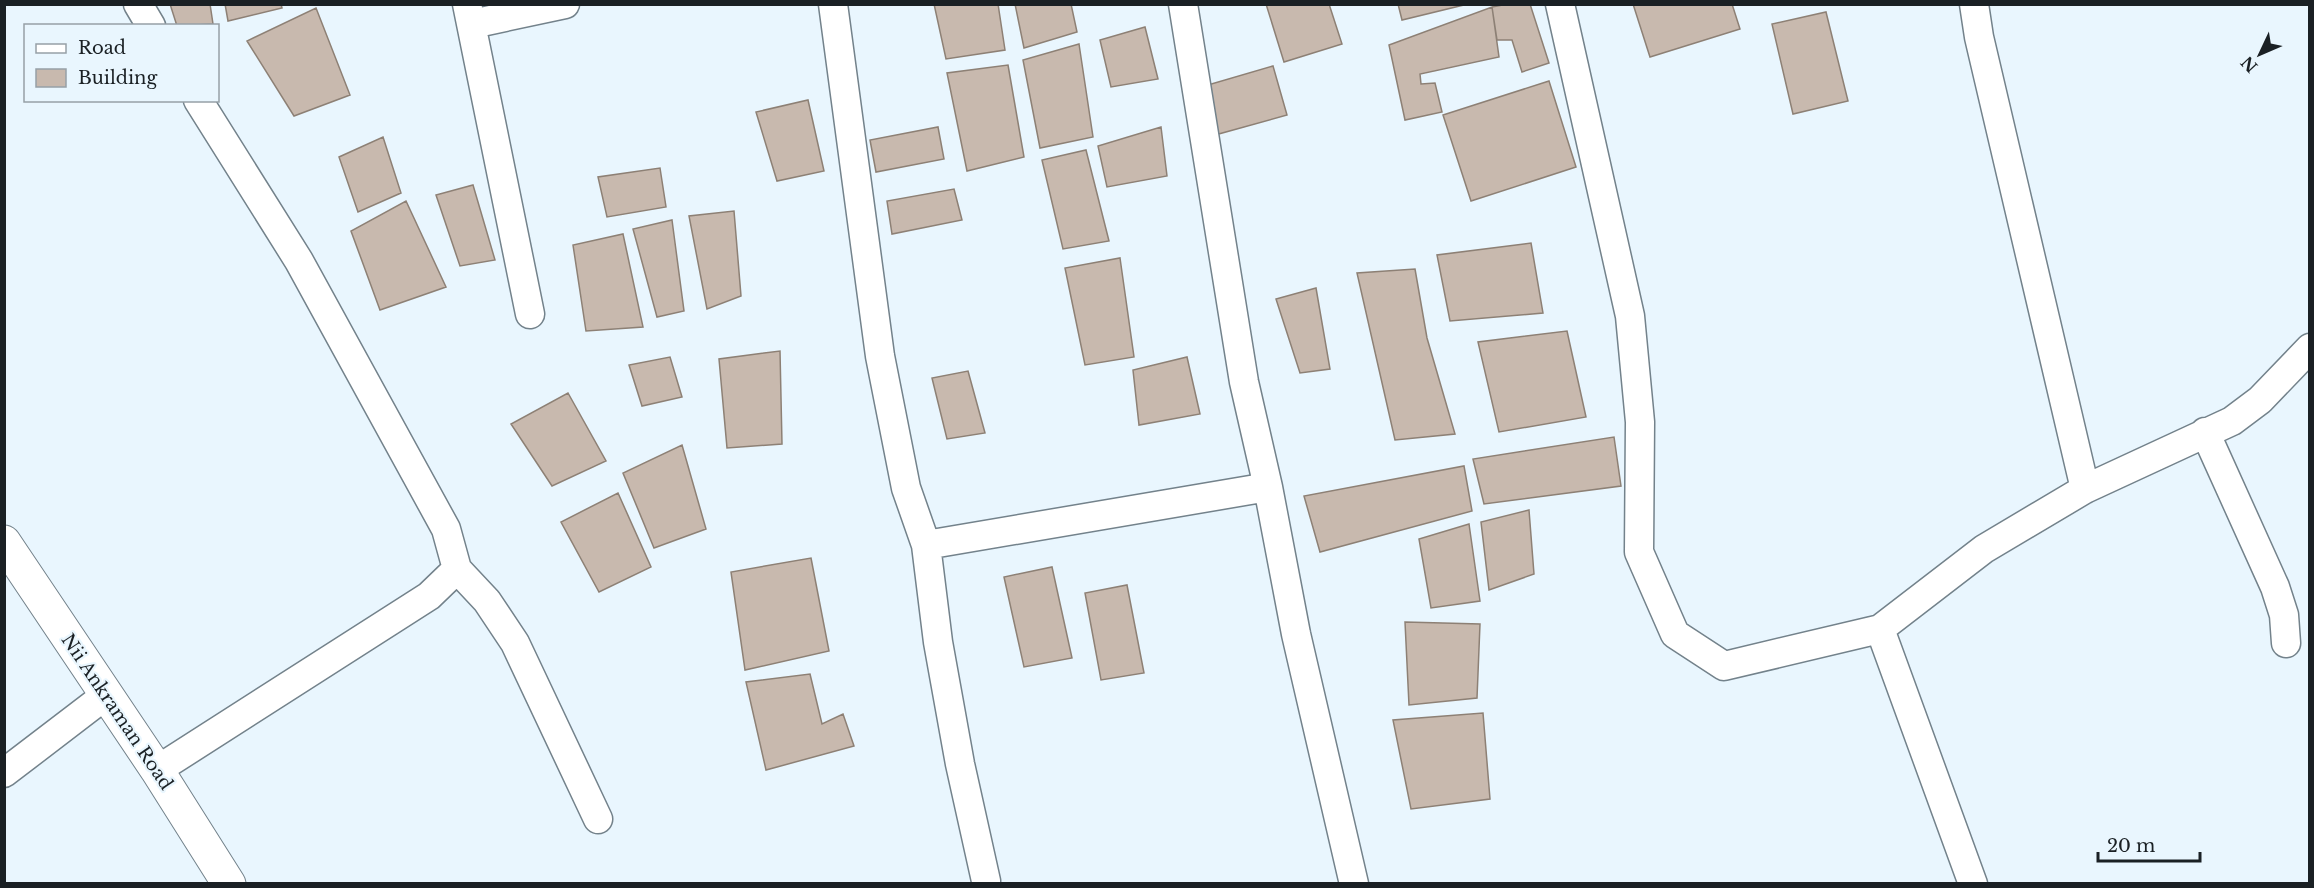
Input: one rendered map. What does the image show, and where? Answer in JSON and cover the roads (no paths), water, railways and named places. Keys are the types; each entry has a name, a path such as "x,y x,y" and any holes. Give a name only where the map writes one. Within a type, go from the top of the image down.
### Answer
{"street":[{"path":"138,4 150,24"},
{"path":"530,314 470,14 565,4"},
{"path":"833,4 880,356 906,488 926,545 939,642 960,764 986,881"},
{"path":"1183,4 1244,382 1268,487 1296,634 1354,884"},
{"path":"1560,4 1630,316 1640,422 1640,552 1675,634 1724,666 1880,629 1984,549 2085,489 2232,421 2260,400 2310,348"},
{"path":"1974,4 1978,37 2085,489"},
{"path":"199,102 305,271 446,529 456,569 488,602 515,643 598,819"},
{"path":"2205,432 2275,586 2284,615 2286,643"},
{"path":"926,545 1268,487"},
{"name":"Nii Ankraman Road","path":"4,542 157,770 229,884"},
{"path":"157,770 429,596 456,569"},
{"path":"1880,629 1973,884"},
{"path":"4,773 106,695"}]}
